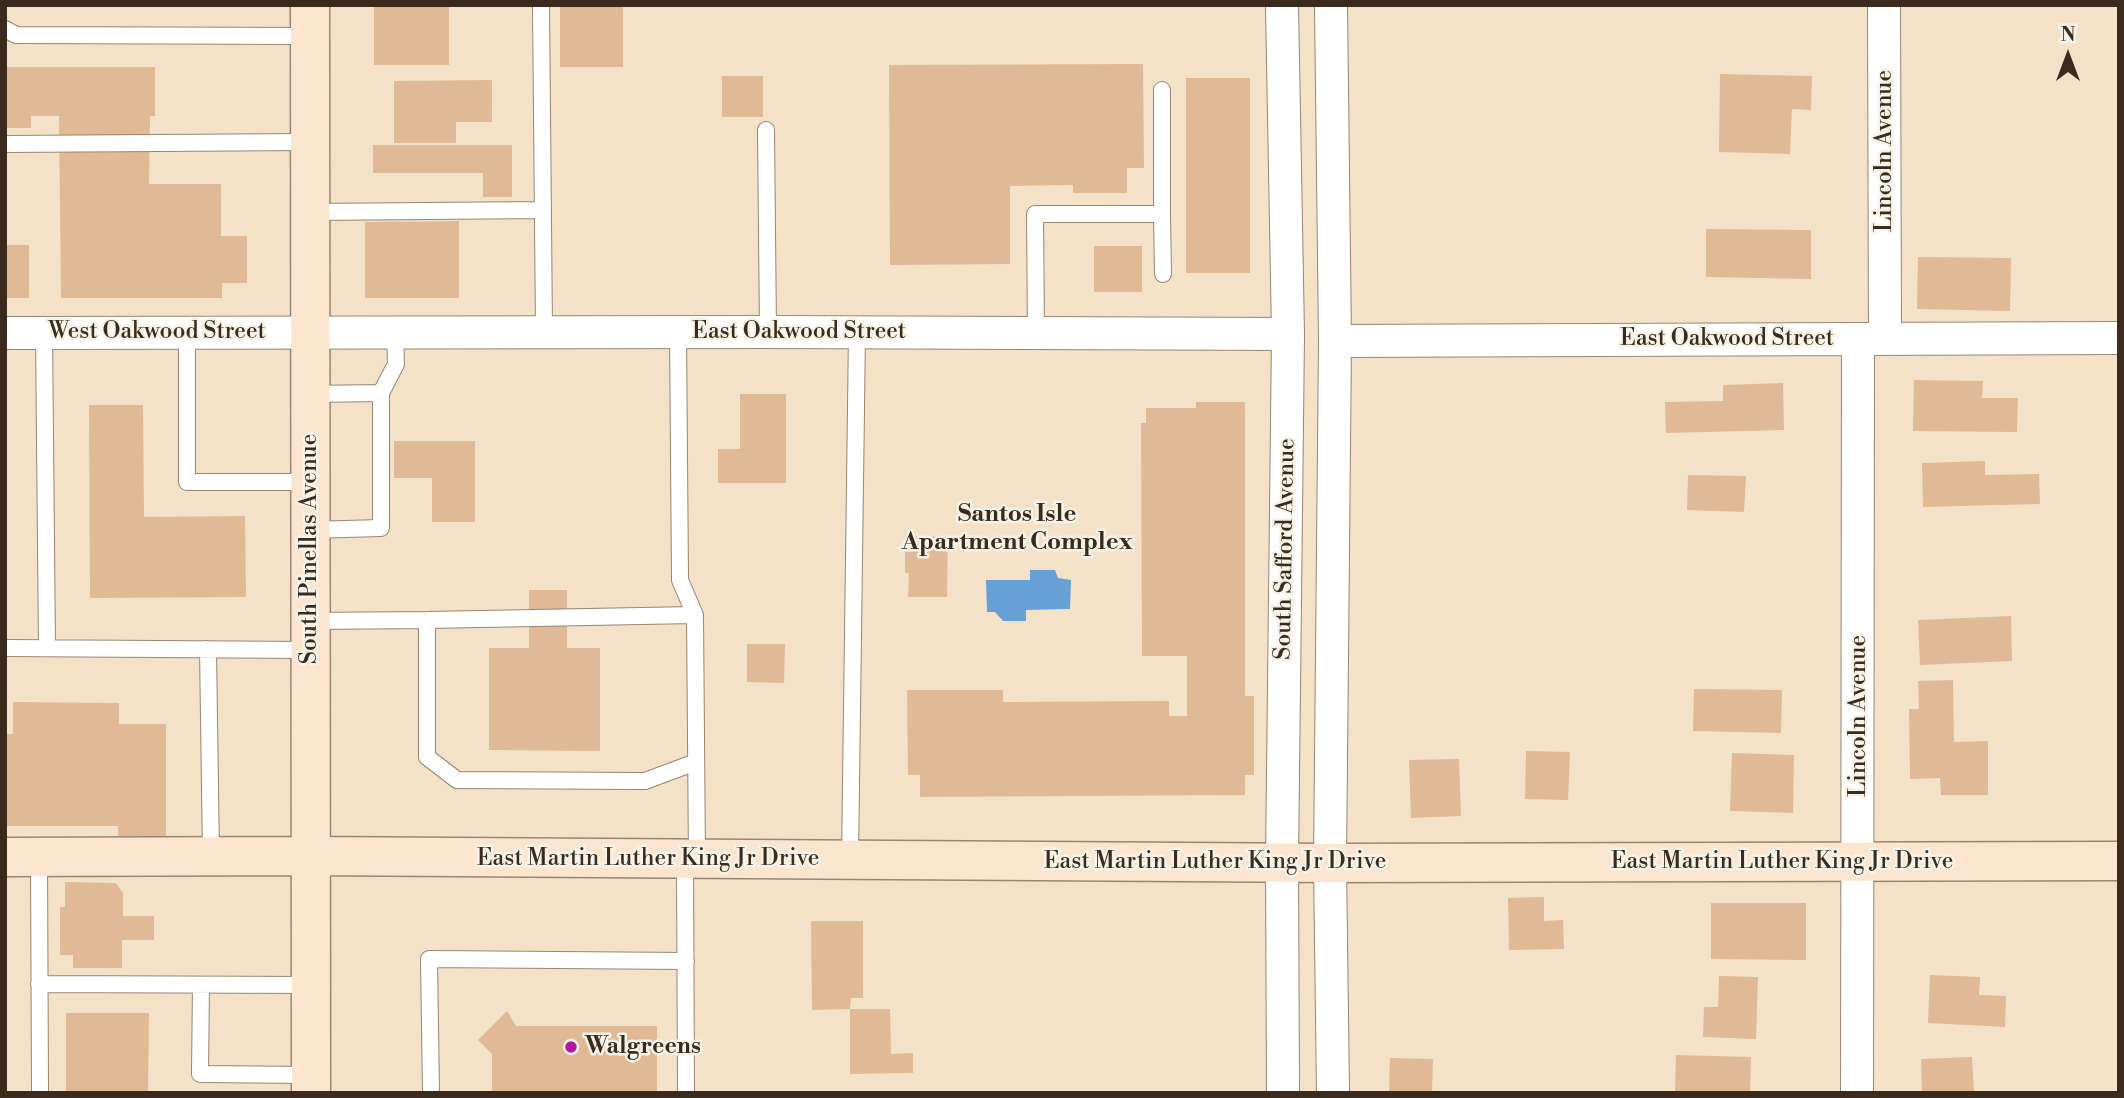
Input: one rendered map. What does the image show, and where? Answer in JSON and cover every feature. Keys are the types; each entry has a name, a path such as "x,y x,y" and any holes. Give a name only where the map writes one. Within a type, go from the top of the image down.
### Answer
{"street":[{"name":"South Safford Avenue","path":"1282,5 1288,334 1282,862 1283,1093"},
{"name":"South Safford Avenue","path":"1331,5 1335,341 1330,863 1333,1093"},
{"name":"Lincoln Avenue","path":"1857,1093 1859,862 1872,339 1884,5"},
{"name":"South Pinellas Avenue","path":"310,21 312,1084"},
{"name":"East Oakwood Street","path":"309,332 1288,334"},
{"name":"West Oakwood Street","path":"5,333 309,332"},
{"name":"East Oakwood Street","path":"1335,341 2119,338"},
{"name":"East Martin Luther King Jr Drive","path":"22,857 311,856 1330,863 2119,861"}],"lane":[{"path":"541,5 544,332"},
{"path":"5,29 16,35 310,21"},
{"path":"1162,90 1163,274"},
{"path":"766,130 768,332"},
{"path":"5,144 309,142"},
{"path":"310,212 544,210"},
{"path":"1036,333 1035,214 1162,214"},
{"path":"187,332 187,482 310,482"},
{"path":"310,530 381,528 381,393 396,364 395,332"},
{"path":"678,332 680,580 695,615 696,762 686,961 686,1093"},
{"path":"850,860 857,332"},
{"path":"44,333 47,648"},
{"path":"309,394 381,393"},
{"path":"5,648 208,649 427,620 695,615"},
{"path":"427,620 427,757 457,779 645,781 696,762"},
{"path":"208,649 211,856"},
{"path":"22,857 39,984 40,1093"},
{"path":"431,1093 429,959 686,961"},
{"path":"39,984 312,985"},
{"path":"201,985 200,1074 312,1084"}],"water":[{"path":"1030,570 1055,570 1058,578 1071,580 1070,609 1026,610 1026,621 1003,621 995,612 987,612 986,580 1030,580"}],"building":[{"path":"374,5 449,5 449,65 374,65"},
{"path":"560,5 623,5 623,67 560,67"},
{"path":"1143,64 1144,168 1127,168 1127,193 1073,193 1073,185 1010,186 1010,264 890,265 889,65"},
{"path":"5,67 155,67 155,116 150,116 149,184 221,184 221,236 247,236 247,283 222,283 222,298 61,298 59,116 31,116 31,128 5,128"},
{"path":"1720,74 1812,76 1811,110 1792,109 1790,154 1719,152"},
{"path":"722,76 763,76 763,117 722,117"},
{"path":"1186,78 1250,78 1250,273 1186,273"},
{"path":"492,80 492,122 456,122 456,143 394,143 394,81"},
{"path":"373,145 512,145 512,197 483,197 483,173 373,173"},
{"path":"459,221 459,298 365,298 365,222"},
{"path":"1706,229 1811,230 1811,279 1706,277"},
{"path":"5,245 29,245 29,298 5,298"},
{"path":"1094,246 1142,246 1142,292 1094,292"},
{"path":"1918,257 2011,258 2010,311 1917,309"},
{"path":"1914,380 1983,381 1982,398 2018,398 2017,432 1913,431"},
{"path":"1783,383 1784,430 1666,433 1665,402 1723,401 1723,385"},
{"path":"740,394 786,394 786,483 718,483 718,449 740,449"},
{"path":"1196,402 1245,402 1245,696 1254,696 1254,775 1245,775 1245,795 920,797 920,775 908,775 907,690 1003,690 1003,702 1169,701 1169,716 1187,716 1187,656 1142,656 1141,423 1146,423 1146,408 1196,408"},
{"path":"89,405 143,405 144,517 245,516 246,597 90,598"},
{"path":"394,441 475,441 475,522 432,522 432,478 394,478"},
{"path":"1985,461 1985,475 2039,474 2040,504 1923,507 1922,463"},
{"path":"1688,475 1746,476 1744,512 1687,510"},
{"path":"905,536 948,537 947,597 908,597 909,573 905,573"},
{"path":"529,590 567,590 567,648 600,648 600,751 489,750 489,648 529,648"},
{"path":"2011,616 2012,661 1920,665 1918,620"},
{"path":"747,644 785,644 784,683 747,682"},
{"path":"1953,680 1954,742 1988,741 1988,795 1941,795 1940,778 1910,779 1909,709 1919,709 1918,681"},
{"path":"1694,689 1782,690 1781,733 1693,731"},
{"path":"13,702 119,703 119,724 166,724 166,836 118,836 118,826 5,826 5,734 13,734"},
{"path":"1526,751 1570,752 1568,800 1525,799"},
{"path":"1732,753 1794,755 1793,813 1730,811"},
{"path":"1459,759 1461,816 1411,818 1409,760"},
{"path":"65,882 116,883 123,893 123,916 154,916 154,940 122,940 122,968 73,968 73,955 60,955 60,907 65,907"},
{"path":"1544,897 1544,921 1563,920 1564,949 1509,950 1508,898"},
{"path":"1711,903 1806,903 1806,960 1711,959"},
{"path":"811,921 863,921 863,998 851,998 850,1009 812,1010"},
{"path":"1930,975 1980,977 1979,995 2006,996 2005,1027 1928,1023"},
{"path":"1719,976 1758,977 1756,1039 1703,1037 1704,1007 1718,1007"},
{"path":"850,1009 890,1009 891,1054 913,1053 913,1073 850,1074"},
{"name":"Walgreens","path":"507,1011 516,1026 657,1026 657,1093 492,1093 492,1054 478,1040"},
{"path":"66,1013 149,1013 148,1093 66,1093"},
{"path":"1676,1055 1751,1057 1750,1093 1675,1093"},
{"path":"1972,1057 1974,1093 1922,1093 1921,1059"},
{"path":"1390,1058 1433,1059 1432,1093 1389,1093"}],"place":[{"name":"Walgreens","path":"571,1047"}],"district":[{"name":"Santos Isle Apartment Complex","path":"1017,529"}]}
